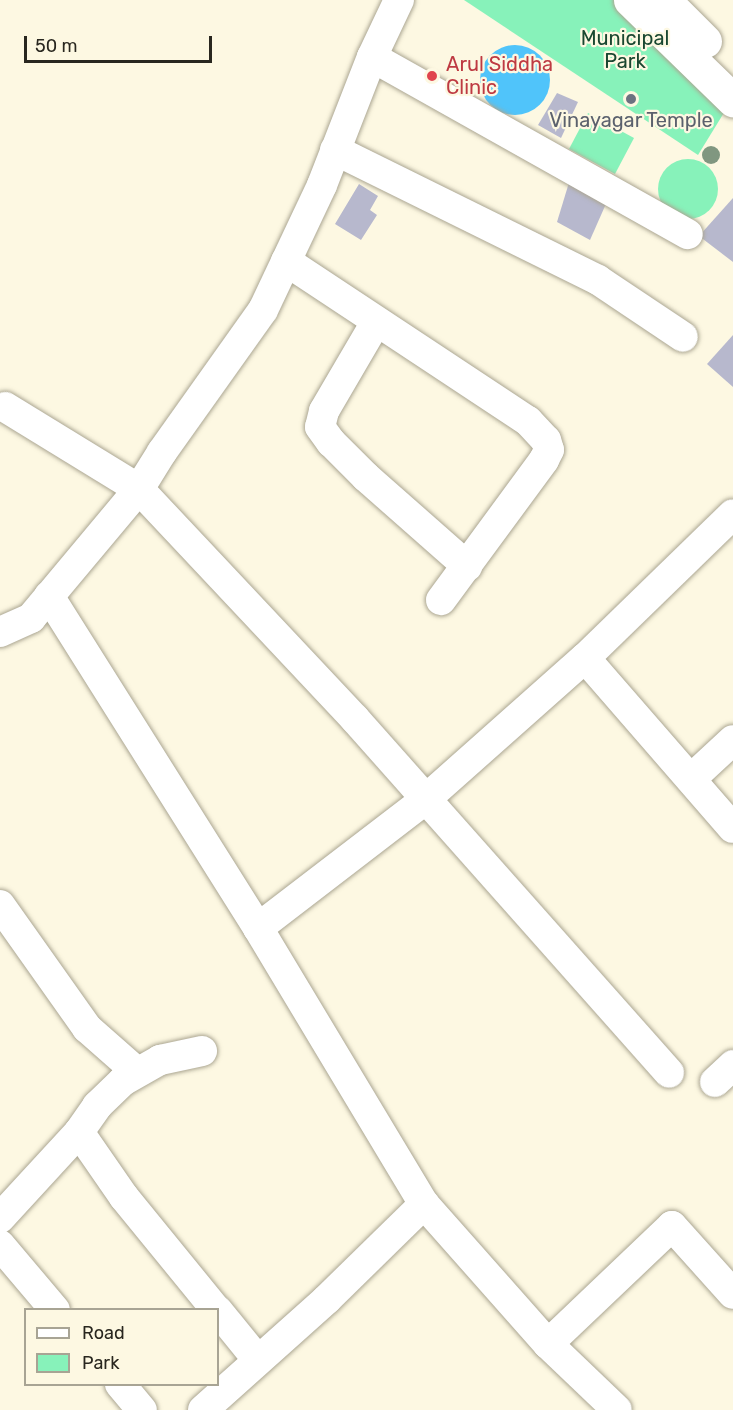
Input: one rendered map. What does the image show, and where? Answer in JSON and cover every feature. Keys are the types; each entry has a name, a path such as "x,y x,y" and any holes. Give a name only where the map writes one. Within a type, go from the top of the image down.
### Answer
{"main road":[{"path":"630,0 733,100"},
{"path":"664,0 733,69"}],"street":[{"path":"0,632 31,618 139,489 162,452 263,310 335,150 372,57 399,0"},
{"path":"372,57 688,234"},
{"path":"335,150 598,280 683,337"},
{"path":"286,261 528,421 542,433 548,445 544,460 441,600"},
{"path":"376,322 324,411 320,427 331,442 366,477 467,566"},
{"path":"2,410 139,489 356,719 669,1073"},
{"path":"258,928 426,799 585,658 733,514"},
{"path":"49,596 258,928 424,1203 548,1344 617,1410"},
{"path":"585,658 733,828"},
{"path":"691,779 733,740"},
{"path":"0,905 87,1028 136,1071"},
{"path":"0,1218 79,1132 97,1106 136,1071 160,1060 202,1051"},
{"path":"79,1132 124,1197 215,1308"},
{"path":"203,1410 257,1359 327,1299 424,1203"},
{"path":"548,1344 672,1226 733,1294"},
{"path":"0,1245 53,1308"},
{"path":"219,1312 257,1359"},
{"path":"122,1386 142,1410"}],"green space":[{"name":"Municipal Park","path":"464,0 643,0 733,98 698,155"},
{"name":"Municipal Park","path":"588,113 634,138 615,174 569,149"},
{"path":"688,159 705,164 713,172 718,189 713,206 705,214 688,219 671,214 663,206 658,189 663,172 671,164"}],"water":[{"path":"522,45 535,51 544,60 548,66 550,80 548,94 540,105 529,113 508,115 490,105 482,94 480,73 490,55 501,47"}],"building":[{"path":"557,93 578,102 561,138 538,125"},
{"path":"571,176 609,197 590,240 557,222"},
{"path":"359,184 378,196 370,210 377,215 361,240 335,224"},
{"path":"733,198 733,262 699,236"},
{"path":"733,335 733,387 707,364"}],"place":[{"name":"Arul Siddha Clinic","path":"432,76"},
{"name":"Vinayagar Temple","path":"631,99"}]}
